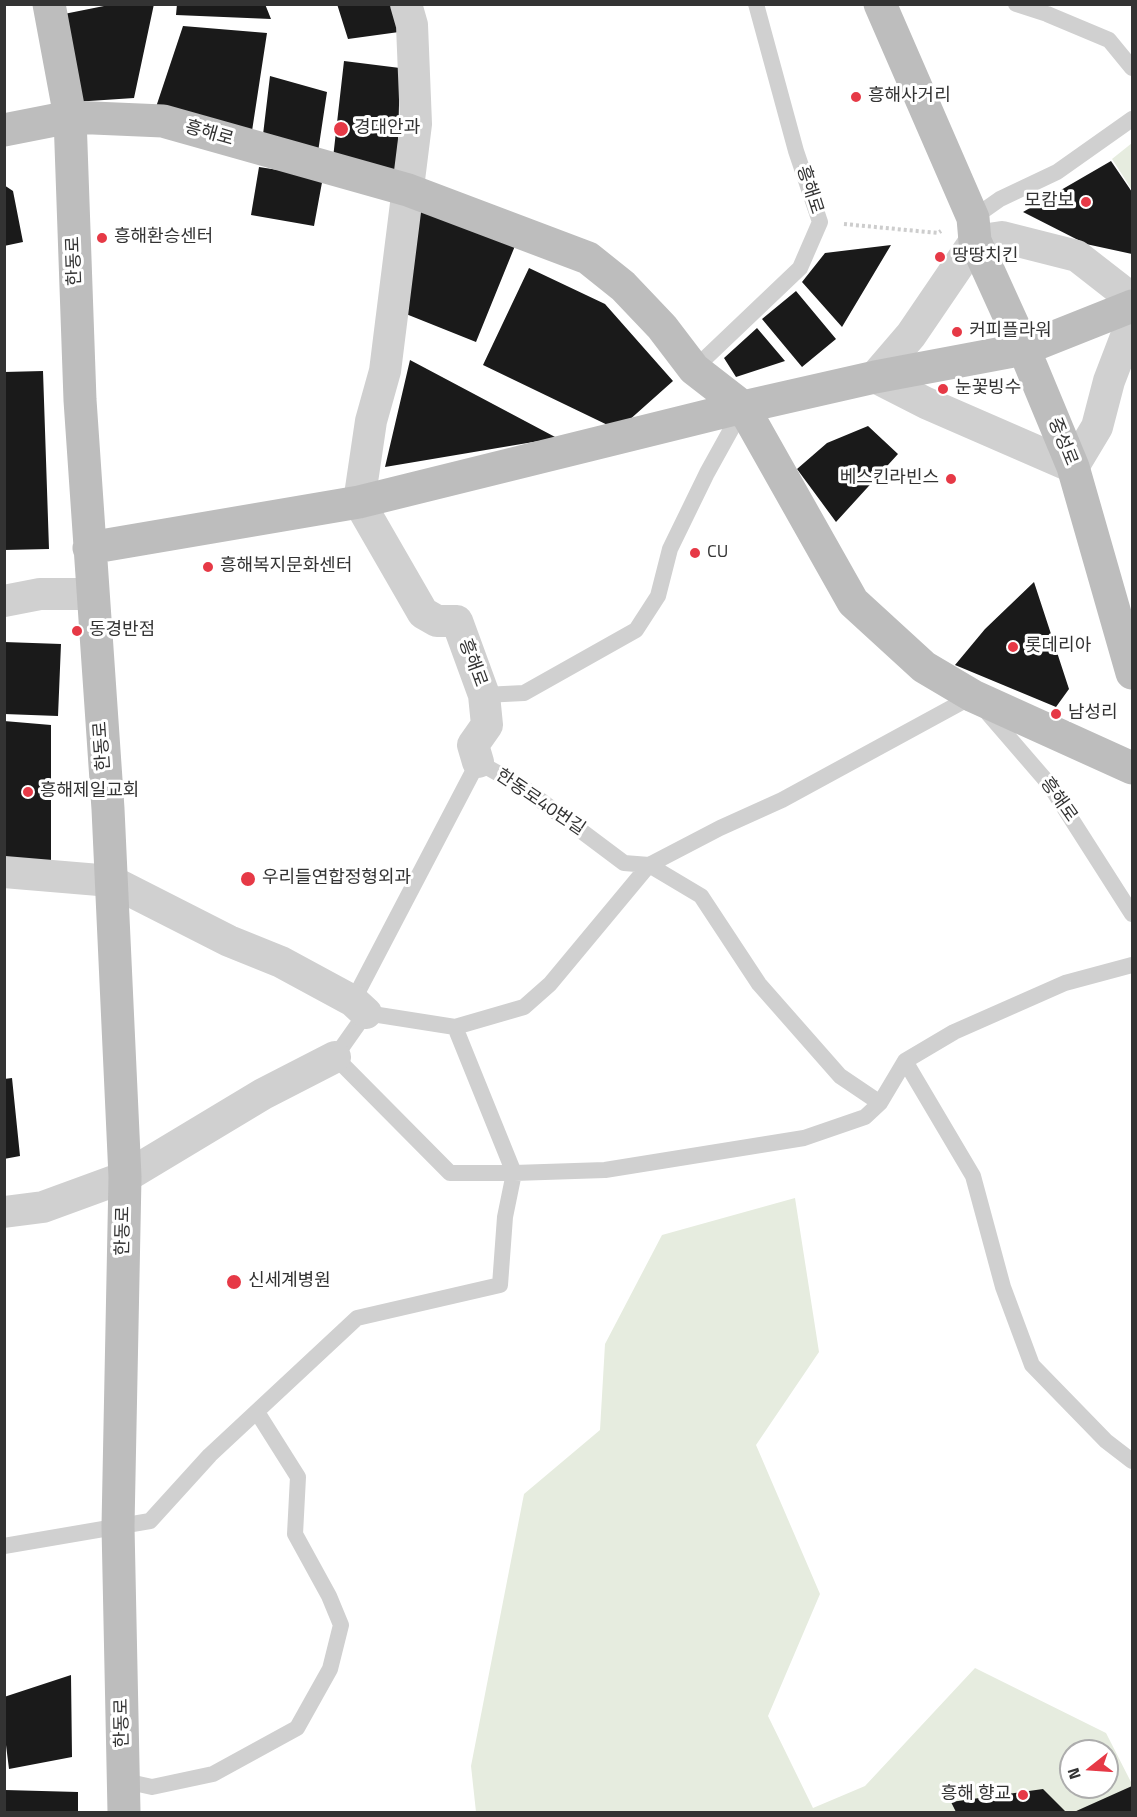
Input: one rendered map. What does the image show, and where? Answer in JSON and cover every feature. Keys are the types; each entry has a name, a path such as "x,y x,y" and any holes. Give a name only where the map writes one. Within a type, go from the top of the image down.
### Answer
{"street":[{"name":"한동로","path":"49,4 70,117 80,399 111,881 125,1177 118,1526 124,1797"},
{"path":"359,502 371,421 385,371 416,124 412,25 405,4"},
{"name":"중성로","path":"880,4 1073,467 1132,673"},
{"name":"흥해로","path":"4,130 70,117 163,122 408,190 588,258 623,286 662,327 694,369 744,407 853,602 924,668 973,696 1132,768"},
{"path":"875,377 911,335 974,229 1077,256 1132,298"},
{"path":"89,548 359,502 744,407 875,377 1024,349 1132,306"},
{"path":"875,377 926,404 1073,467 1097,427 1108,381 1132,321"},
{"name":"흥해로","path":"359,502 423,613 437,621 457,621 484,695"},
{"path":"4,601 40,594 93,594"},
{"path":"478,762 473,745 487,724 484,695"},
{"path":"4,872 111,881 229,941 281,962 359,1007"},
{"path":"4,1212 43,1207 125,1177 263,1094 335,1057"}],"lane":[{"name":"흥해로","path":"694,369 800,268 820,222 796,151 756,4"},
{"path":"1016,4 1046,9 1108,40 1132,68"},
{"path":"974,229 1000,199 1057,172 1132,119"},
{"name":"흥해로","path":"484,695 524,693 636,630 658,596 670,549 707,472 744,407"},
{"name":"흥해로","path":"973,696 1049,784 1132,914"},
{"path":"359,1007 455,1027 524,1007 550,984 649,865 720,828 782,800 973,696"},
{"name":"한동로40번길","path":"335,1057 478,762 524,788 624,863 649,865"},
{"path":"649,865 701,896 759,984 840,1076 880,1103"},
{"path":"335,1057 450,1173 605,1170 804,1138 865,1116 880,1103 905,1061 954,1032 1065,983 1132,965"},
{"path":"4,1546 150,1521 210,1455 357,1318 500,1285 505,1217 514,1173 455,1027"},
{"path":"905,1061 973,1176 1003,1287 1032,1365 1106,1441 1132,1461"},
{"path":"124,1797 152,1787 213,1774 297,1728 330,1670 341,1625 329,1596 295,1534 298,1477 257,1412"}],"path":[{"path":"820,222 938,233 974,229"}],"shaded area":[{"path":"1132,143 1132,190 1112,159"},
{"path":"795,1198 819,1352 756,1445 820,1594 768,1716 813,1808 865,1786 975,1668 1106,1733 1109,1739 1059,1739 1059,1799 1119,1799 1119,1758 1132,1784 1132,1812 476,1812 471,1766 524,1494 600,1430 605,1344 662,1235"}],"building":[{"path":"114,4 154,4 134,98 74,102 64,14"},
{"path":"177,4 265,4 271,19 176,15"},
{"path":"337,4 392,4 399,32 348,39"},
{"path":"183,26 267,33 252,131 156,107"},
{"path":"344,61 400,68 397,179 333,158"},
{"path":"270,76 327,92 318,152 262,143"},
{"name":"모캄보","path":"1111,161 1132,192 1132,254 1086,244 1023,212"},
{"path":"259,167 323,177 314,226 251,215"},
{"path":"4,185 13,191 23,242 4,246"},
{"path":"422,196 519,236 476,342 406,314"},
{"path":"891,245 842,327 802,282 825,253"},
{"path":"529,268 605,304 673,381 618,430 483,365"},
{"path":"796,291 836,339 802,367 762,319"},
{"path":"757,328 785,361 736,377 724,358"},
{"path":"410,360 557,438 385,467"},
{"path":"43,371 49,549 4,550 4,372"},
{"name":"베스킨라빈스","path":"868,426 898,454 836,522 797,469 827,443"},
{"name":"롯데리아","path":"1034,582 1069,689 1056,707 955,665 985,629"},
{"path":"4,642 61,644 58,716 4,714"},
{"name":"흥해제일교회","path":"4,721 51,725 51,869 4,860"},
{"path":"12,1078 20,1156 4,1159 4,1079"},
{"path":"71,1675 72,1757 9,1769 4,1729 4,1697"},
{"path":"1132,1786 1132,1812 1074,1812 1103,1799 1119,1799 1119,1792"},
{"name":"흥해 향교","path":"1043,1789 1066,1812 956,1812 951,1802"},
{"path":"5,1790 78,1792 78,1812 5,1812"}],"place":[{"name":"흥해사거리","path":"856,97"},
{"name":"경대안과","path":"341,129"},
{"name":"모캄보","path":"1086,202"},
{"name":"흥해환승센터","path":"102,238"},
{"name":"땅땅치킨","path":"940,257"},
{"name":"커피플라워","path":"957,332"},
{"name":"눈꽃빙수","path":"943,389"},
{"name":"베스킨라빈스","path":"951,479"},
{"name":"CU","path":"695,553"},
{"name":"흥해복지문화센터","path":"208,567"},
{"name":"동경반점","path":"77,631"},
{"name":"롯데리아","path":"1013,647"},
{"name":"남성리","path":"1056,714"},
{"name":"흥해제일교회","path":"28,792"},
{"name":"우리들연합정형외과","path":"248,879"},
{"name":"신세계병원","path":"234,1282"},
{"name":"흥해 향교","path":"1023,1795"}]}
